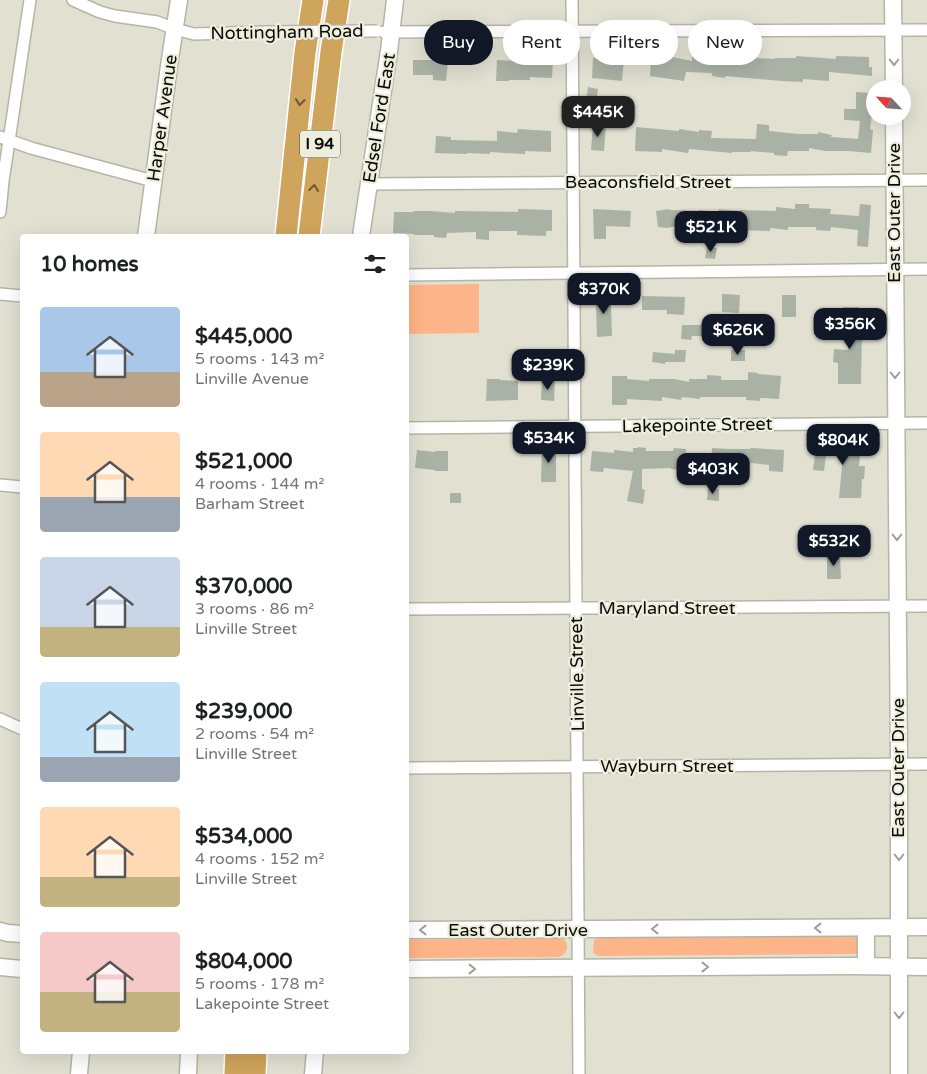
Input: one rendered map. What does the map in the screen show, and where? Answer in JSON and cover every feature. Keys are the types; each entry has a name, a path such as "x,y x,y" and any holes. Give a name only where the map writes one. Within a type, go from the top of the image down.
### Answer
{"highway":[{"name":"I 94","path":"286,234 305,54 313,0"},
{"name":"I 94","path":"309,234 339,0"},
{"path":"235,1074 236,1054"},
{"path":"255,1074 256,1054"}],"street":[{"path":"0,212 4,139 30,0"},
{"name":"Nottingham Road","path":"73,0 100,12 157,22 194,34 267,32 503,32"},
{"name":"Harper Avenue","path":"146,234 179,0"},
{"name":"Edsel Ford East","path":"361,234 369,184 384,32 395,0"},
{"name":"Linville Street","path":"572,0 572,20"},
{"path":"893,0 894,80"},
{"name":"Nottingham Road","path":"580,32 927,30"},
{"name":"Linville Street","path":"572,65 579,1074"},
{"name":"East Outer Drive","path":"409,930 899,927 894,125"},
{"path":"4,139 153,181"},
{"name":"Beaconsfield Street","path":"369,184 927,180"},
{"path":"409,275 927,269"},
{"path":"0,294 20,296"},
{"name":"Lakepointe Street","path":"409,428 927,423"},
{"path":"0,485 20,487"},
{"name":"Maryland Street","path":"409,609 927,606"},
{"path":"0,719 20,728"},
{"name":"Wayburn Street","path":"409,768 927,764"},
{"path":"899,1074 899,927 927,927"},
{"path":"866,928 866,966"},
{"path":"0,931 20,934"},
{"path":"0,967 20,969"},
{"path":"409,969 927,967"},
{"path":"79,1074 81,1054"},
{"path":"188,1074 189,1054"},
{"path":"313,1074 315,1054"}],"shaded area":[{"path":"479,284 479,333 409,334 409,285"},
{"path":"860,936 860,953 857,954 598,956 593,953 594,940 599,938"},
{"path":"560,938 565,940 567,948 564,954 559,957 409,958 409,940"}],"building":[{"path":"796,56 836,59 836,56 869,57 869,67 872,67 872,76 829,72 829,81 803,79 803,82 725,76 725,78 712,76 712,73 686,72 684,81 650,76 651,65 678,65 678,58 688,60 688,65 762,65 762,58 796,58"},
{"path":"413,60 424,60 424,65 448,65 446,81 433,80 433,75 413,75"},
{"path":"497,60 503,60 503,65 553,65 552,78 530,77 530,80 496,81"},
{"path":"593,65 623,65 622,81 592,78"},
{"path":"588,87 598,89 596,104 586,103"},
{"path":"856,92 866,93 866,125 871,125 870,129 873,130 871,153 825,151 809,148 809,151 788,151 787,156 751,151 732,153 689,149 688,153 662,149 662,152 635,151 636,127 679,131 679,129 699,132 699,130 712,131 711,138 756,139 757,124 769,125 769,131 798,134 818,134 818,132 832,135 831,137 858,139 860,121 844,120 844,109 856,109"},
{"path":"593,125 606,126 604,151 591,150"},
{"path":"518,129 551,131 551,152 525,151 525,154 490,152 490,154 435,153 436,136 451,137 451,140 497,141 497,131 517,133"},
{"path":"795,204 809,204 809,208 831,209 830,214 859,216 860,204 871,205 868,247 857,246 858,230 831,227 830,231 816,230 816,227 788,227 788,230 770,228 770,231 730,230 730,232 677,228 677,226 658,227 656,211 669,209 719,212 719,209 776,211 776,207 795,209"},
{"path":"518,209 552,210 552,231 546,231 546,236 517,235 517,231 489,231 489,240 476,239 476,232 447,233 446,238 434,237 434,235 393,233 394,212 518,212"},
{"path":"593,209 631,211 630,227 606,226 606,239 594,239"},
{"path":"707,247 717,248 715,259 705,258"},
{"path":"598,292 612,293 612,336 597,337 596,304"},
{"path":"722,294 740,295 739,313 722,312"},
{"path":"782,295 796,295 796,317 782,317"},
{"path":"642,296 685,297 684,315 667,314 667,310 642,310"},
{"path":"843,307 859,307 858,328 862,328 861,384 838,384 838,363 833,362 834,349 848,350 848,322 843,322"},
{"path":"682,325 711,325 711,336 692,336 691,340 681,339"},
{"path":"675,350 686,350 685,362 665,362 665,364 652,362 653,352 675,354"},
{"path":"731,350 745,350 745,361 731,361"},
{"path":"544,351 556,352 555,363 543,362"},
{"path":"748,372 781,376 779,399 760,398 760,401 746,400 746,397 700,397 700,399 682,397 681,400 662,397 662,401 627,399 627,405 612,405 612,376 627,376 627,379 649,381 649,379 674,379 689,382 689,379 707,379 707,375 721,376 721,380 748,380"},
{"path":"487,379 518,381 518,400 486,401"},
{"path":"542,380 555,381 554,401 541,400"},
{"path":"813,442 861,444 859,466 865,466 861,498 839,498 843,456 826,455 824,471 813,470 815,454 813,454"},
{"path":"542,446 556,446 556,482 541,482"},
{"path":"633,448 646,448 646,451 673,451 674,448 686,449 684,471 671,468 642,469 642,489 645,490 643,504 627,501 633,471 604,468 603,472 590,471 592,451 614,453 614,450 633,452"},
{"path":"712,448 784,450 783,472 769,471 769,465 743,462 743,470 711,468"},
{"path":"417,450 448,451 448,471 415,468"},
{"path":"708,489 719,489 719,501 707,500"},
{"path":"450,493 461,493 461,503 450,503"},
{"path":"840,555 841,579 827,579 827,556"}]}
